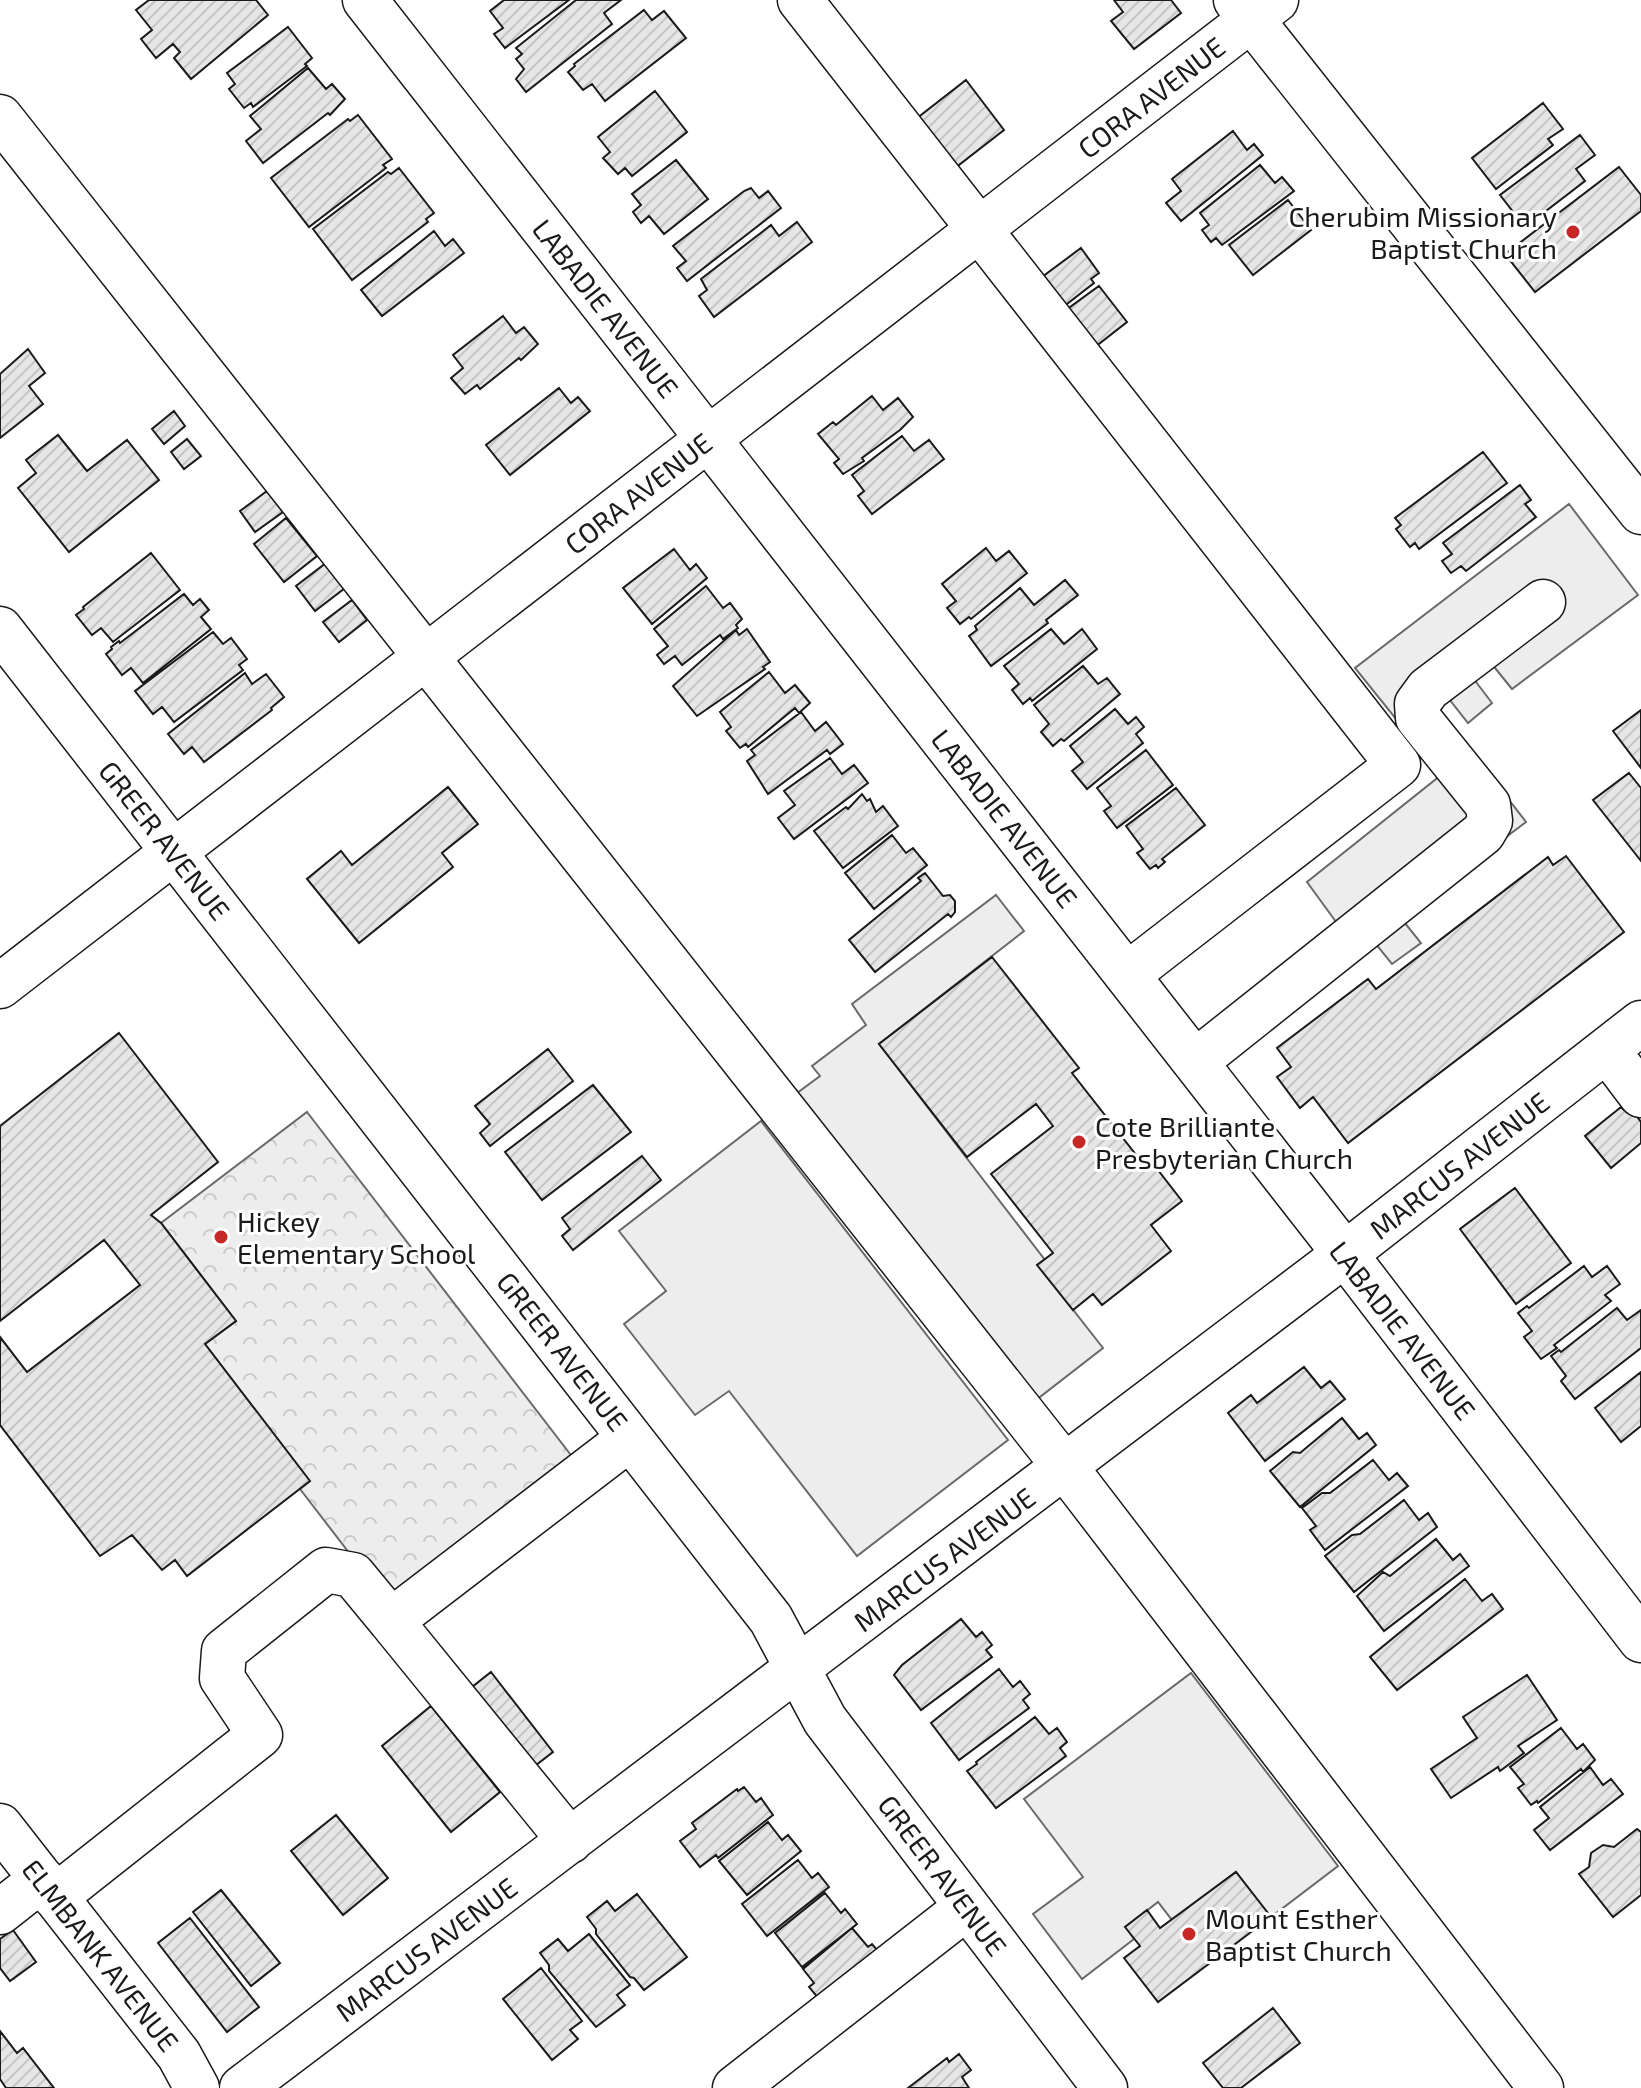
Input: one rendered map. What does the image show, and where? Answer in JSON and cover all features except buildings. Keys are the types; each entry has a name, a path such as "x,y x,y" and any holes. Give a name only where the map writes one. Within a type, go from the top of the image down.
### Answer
{"street":[{"name":"LABADIE AVENUE","path":"365,0 1345,1254 1641,1640"},
{"path":"800,0 1398,765 1127,975"},
{"name":"CORA AVENUE","path":"0,986 979,230 1254,7"},
{"path":"1254,7 1641,512"},
{"path":"0,117 1065,1467 1541,2088"},
{"path":"1195,1062 1483,833 1490,821 1488,805 1418,718 1417,704 1428,689 1543,602"},
{"name":"GREER AVENUE","path":"0,629 771,1619 825,1720 1105,2088"},
{"name":"MARCUS AVENUE","path":"242,2088 1345,1254 1641,1023"},
{"path":"1607,1050 1641,1095"},
{"path":"391,1621 630,1438"},
{"path":"0,1912 48,1888 260,1735 222,1678 224,1651 326,1570 353,1575 570,1841"},
{"name":"ELMBANK AVENUE","path":"0,1826 179,2055 197,2088"},
{"path":"735,2088 967,1907"}],"green space":[{"path":"307,1112 577,1463 409,1591 380,1593 300,1489 309,1481 205,1344 236,1321 161,1223"}],"shaded area":[{"path":"1569,504 1638,595 1512,689 1491,663 1473,678 1492,703 1468,723 1449,699 1439,704 1441,712 1526,822 1400,917 1421,943 1392,964 1371,938 1355,948 1307,882 1441,775 1355,668"},
{"path":"996,895 1024,931 879,1044 1045,1260 1038,1265 1103,1348 1036,1400 789,1099 820,1076 812,1066 866,1025 852,1004"},
{"path":"761,1121 1008,1440 857,1556 729,1391 695,1415 624,1324 666,1291 619,1231"},
{"path":"1191,1673 1338,1866 1271,1917 1236,1872 1172,1920 1158,1902 1126,1927 1134,1939 1082,1979 1033,1914 1083,1877 1024,1799"}],"place":[{"name":"Cherubim Missionary Baptist Church","path":"1573,232"},
{"name":"Cote Brilliante Presbyterian Church","path":"1079,1142"},
{"name":"Hickey Elementary School","path":"221,1237"},
{"name":"Mount Esther Baptist Church","path":"1189,1934"}]}
